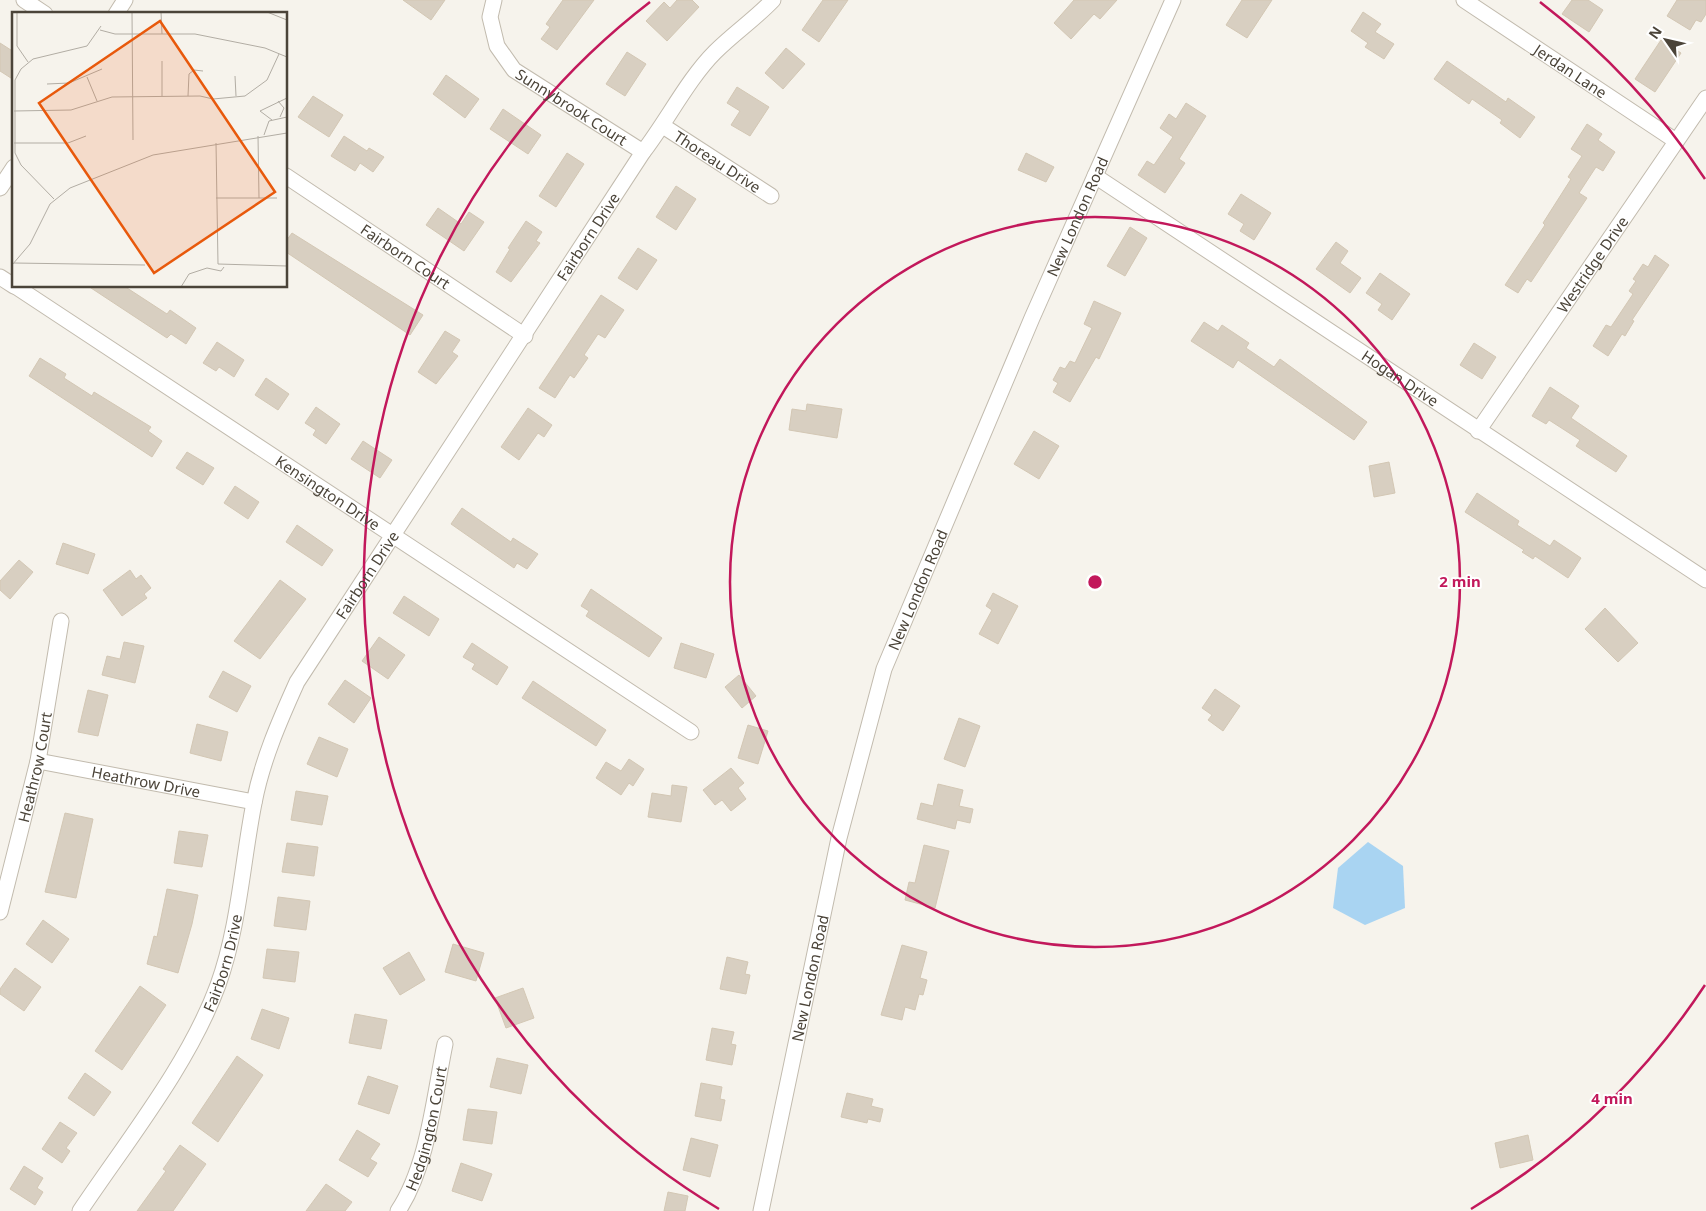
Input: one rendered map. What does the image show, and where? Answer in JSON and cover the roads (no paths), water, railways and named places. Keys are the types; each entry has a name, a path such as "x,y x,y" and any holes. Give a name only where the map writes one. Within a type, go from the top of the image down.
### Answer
{"street":[{"path":"24,0 42,12"},
{"path":"117,12 125,0"},
{"name":"Sunnybrook Court","path":"494,0 490,17 497,46 514,70 643,152"},
{"name":"Fairborn Drive","path":"80,1211 178,1065 202,1024 218,984 231,942 254,802 273,736 297,682 525,336 643,152 663,126 698,72 715,52 773,0"},
{"name":"New London Road","path":"761,1211 839,838 884,669 1032,318 1172,0"},
{"name":"Jerdan Lane","path":"1464,0 1676,141"},
{"name":"Westridge Drive","path":"1478,431 1706,98"},
{"name":"Thoreau Drive","path":"663,126 771,196"},
{"path":"0,188 12,170"},
{"name":"Hogan Drive","path":"1095,176 1706,580"},
{"name":"Fairborn Court","path":"288,177 525,336"},
{"name":"Kensington Drive","path":"0,277 12,285"},
{"name":"Kensington Drive","path":"17,288 691,732"},
{"name":"Heathrow Court","path":"0,912 38,761 61,621"},
{"name":"Heathrow Drive","path":"38,761 254,802"},
{"name":"Hedgington Court","path":"398,1211 407,1198 419,1169 445,1044"}],"water":[{"path":"1368,842 1403,866 1405,908 1365,925 1333,908 1338,868"}]}
